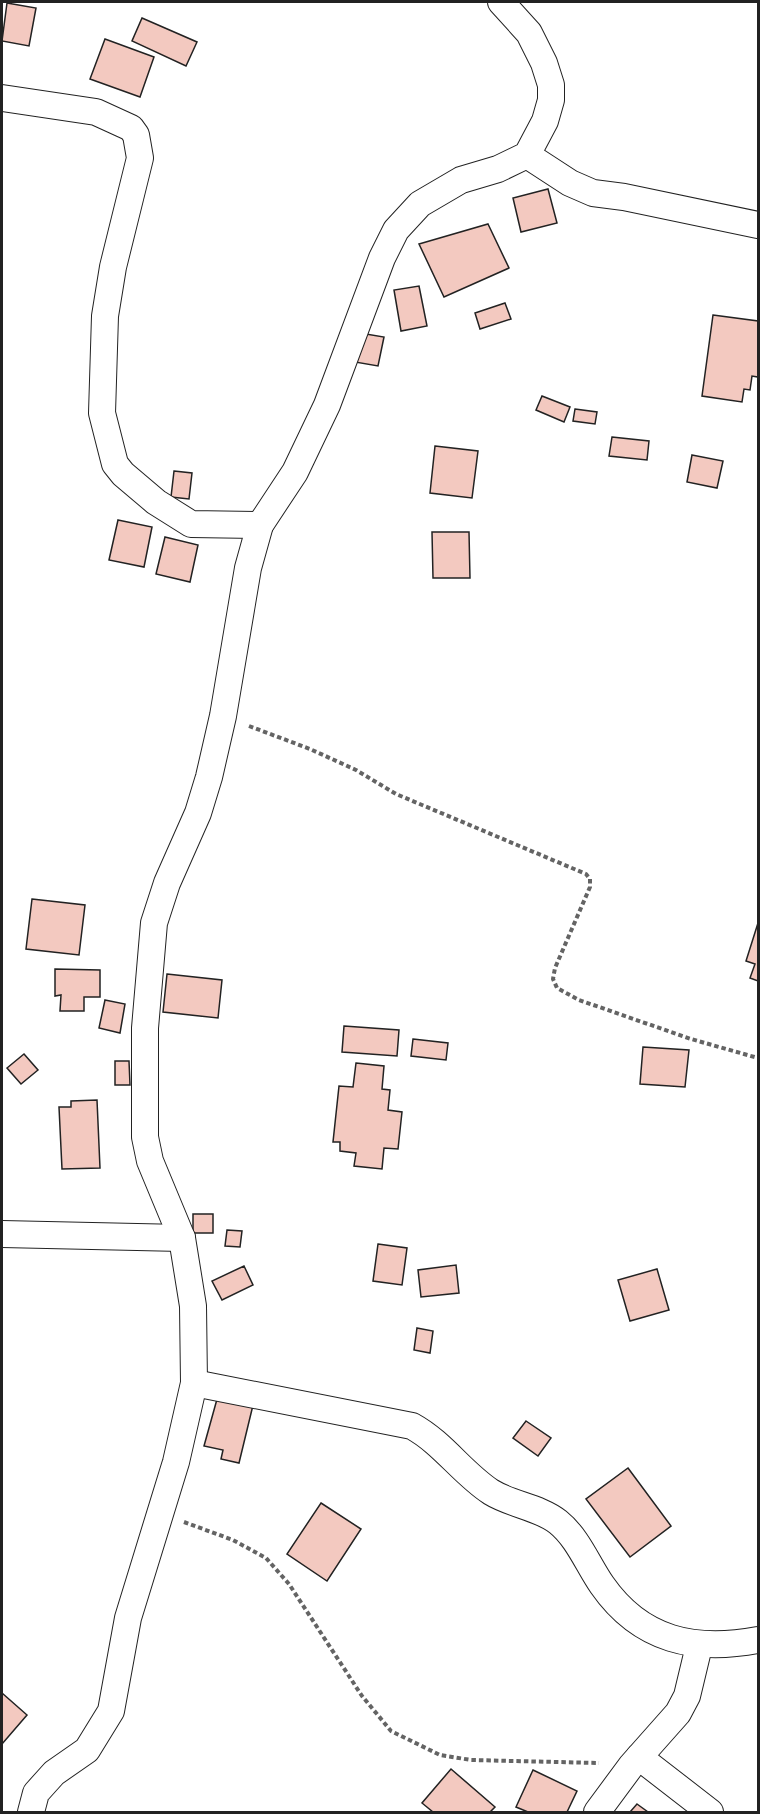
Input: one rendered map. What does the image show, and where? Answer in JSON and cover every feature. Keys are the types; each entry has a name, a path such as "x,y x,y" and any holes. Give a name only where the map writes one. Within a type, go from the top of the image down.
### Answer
{"street":[{"path":"31,1812 36,1792 54,1773 87,1750 111,1711 131,1608 161,1513 194,1383 192,1306 182,1238 150,1161 145,1137 145,1028 154,923 167,883 198,813 223,716 239,609 260,525 295,472 327,405 382,258 396,230 420,204 461,180 498,169 527,155 545,121 551,100 551,85 544,63 529,33 501,2"},
{"path":"2,98 96,112 131,128 136,135 140,158 113,267 105,316 102,413 115,464 123,474 156,502 190,524 260,525"},
{"path":"527,155 570,183 593,194 624,197 759,225"},
{"path":"2,1234 182,1238"},
{"path":"194,1383 412,1426 439,1443 488,1490 556,1521 567,1532 602,1585 626,1615 655,1630 699,1646 727,1646 759,1640"},
{"path":"597,1812 635,1761 678,1713 687,1696 699,1646"},
{"path":"635,1761 710,1812"}],"path":[{"path":"223,716 310,749 356,770 396,794 586,874 590,879 590,887 555,968 553,979 557,988 579,1000 690,1039 759,1058"},
{"path":"161,1513 233,1540 266,1558 288,1584 362,1696 391,1731 440,1755 471,1760 635,1761"}],"building":[{"path":"7,3 36,8 29,46 2,41"},
{"path":"142,18 197,42 186,66 132,41"},
{"path":"105,39 154,57 140,97 90,79"},
{"path":"548,189 557,223 521,232 513,198"},
{"path":"488,224 509,268 444,297 419,244"},
{"path":"419,286 427,326 401,331 394,290"},
{"path":"505,303 511,319 480,329 475,313"},
{"path":"713,315 758,321 758,377 752,376 750,390 744,389 742,402 702,396"},
{"path":"354,332 384,337 378,366 349,361"},
{"path":"542,396 570,407 564,422 536,410"},
{"path":"575,409 597,412 595,424 573,421"},
{"path":"612,437 649,441 647,460 609,456"},
{"path":"435,446 478,451 472,498 430,493"},
{"path":"692,455 723,461 717,488 687,482"},
{"path":"174,471 192,473 189,499 171,497"},
{"path":"118,520 152,527 144,567 109,560"},
{"path":"432,532 469,532 470,578 433,578"},
{"path":"165,537 198,545 190,582 156,574"},
{"path":"32,899 85,905 79,955 26,949"},
{"path":"758,923 758,981 750,978 755,964 746,961"},
{"path":"55,969 100,970 100,997 84,997 84,1011 60,1011 61,995 55,996"},
{"path":"167,974 222,980 218,1018 163,1012"},
{"path":"105,1000 125,1004 120,1033 99,1028"},
{"path":"344,1026 399,1030 397,1056 342,1052"},
{"path":"413,1039 448,1043 446,1060 411,1056"},
{"path":"643,1047 689,1050 685,1087 640,1084"},
{"path":"24,1054 38,1070 21,1084 7,1068"},
{"path":"115,1061 129,1061 130,1085 115,1085"},
{"path":"356,1063 384,1066 382,1089 390,1090 388,1110 402,1112 398,1149 384,1148 382,1169 354,1166 356,1153 340,1151 340,1142 333,1142 339,1086 353,1087"},
{"path":"97,1100 100,1168 62,1169 59,1107 71,1107 71,1101"},
{"path":"193,1214 213,1214 213,1233 193,1233"},
{"path":"227,1230 242,1231 240,1247 225,1246"},
{"path":"378,1244 407,1248 402,1285 373,1281"},
{"path":"456,1265 459,1293 421,1297 418,1270"},
{"path":"244,1266 253,1285 222,1300 212,1281"},
{"path":"657,1269 669,1310 630,1321 618,1280"},
{"path":"417,1328 433,1331 430,1353 414,1350"},
{"path":"219,1392 254,1401 239,1463 221,1459 223,1450 204,1446"},
{"path":"526,1421 551,1438 538,1456 513,1438"},
{"path":"628,1468 671,1526 630,1557 586,1499"},
{"path":"321,1503 361,1529 327,1581 287,1554"},
{"path":"2,1693 27,1715 2,1744"},
{"path":"451,1769 495,1807 490,1812 433,1812 422,1803"},
{"path":"533,1770 577,1791 567,1812 528,1812 516,1807"},
{"path":"637,1804 648,1812 630,1812"}]}
